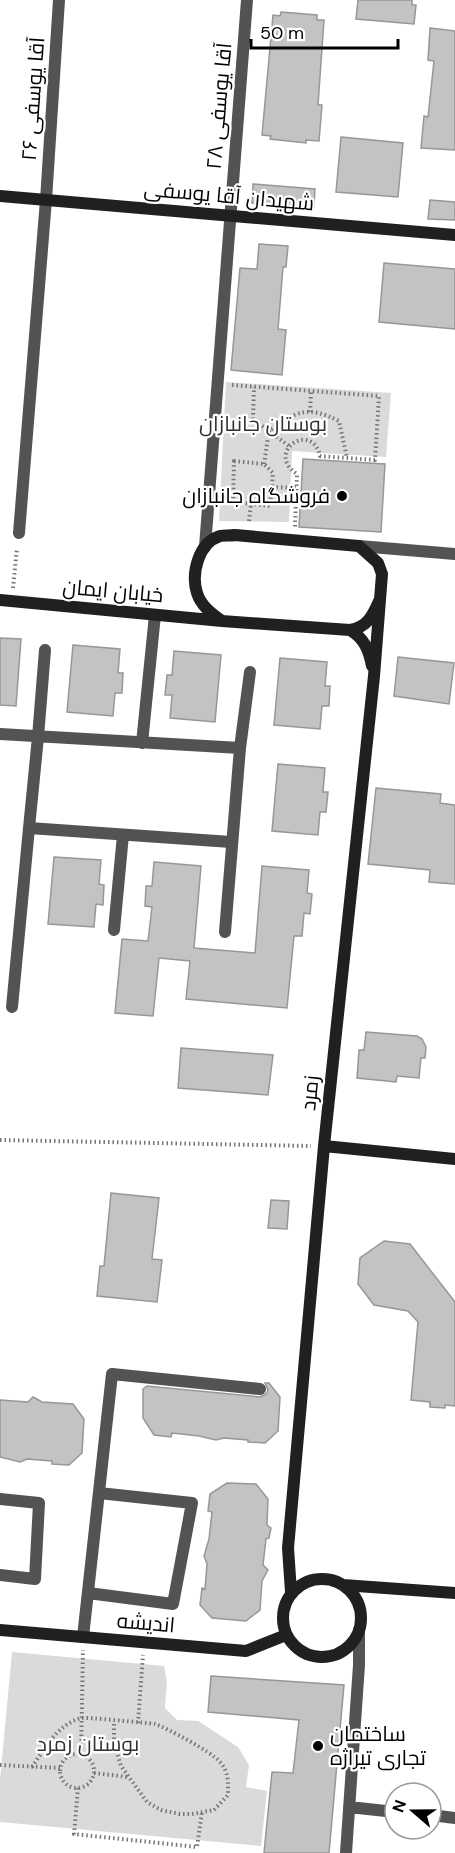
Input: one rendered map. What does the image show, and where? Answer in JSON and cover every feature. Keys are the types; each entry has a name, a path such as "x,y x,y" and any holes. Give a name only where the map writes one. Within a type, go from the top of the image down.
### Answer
{"street":[{"name":"آقا یوسفی ۲۶","path":"19,533 46,200 59,0"},
{"name":"آقا یوسفی ۲۸","path":"205,547 247,0"},
{"name":"شهیدان آقا یوسفی","path":"0,196 455,235"},
{"path":"222,621 206,609 197,595 195,577 198,559 205,547 220,536 235,535 455,554"},
{"path":"359,546 378,563 382,574"},
{"path":"382,574 385,556 395,549"},
{"name":"زمرد","path":"291,1592 288,1548 324,1146 374,676 382,574"},
{"path":"350,630 365,625 380,599"},
{"name":"خیابان ایمان","path":"6,600 222,621 350,630"},
{"path":"142,743 155,615"},
{"path":"350,630 358,635 365,644 374,676"},
{"path":"12,1007 39,737 45,650"},
{"path":"225,932 240,748 250,672"},
{"path":"0,734 240,748"},
{"path":"29,828 231,842"},
{"path":"114,930 123,835"},
{"path":"324,1146 455,1159"},
{"path":"83,1637 112,1374 260,1389"},
{"path":"88,1593 173,1604 192,1503 99,1493"},
{"path":"0,1499 39,1503 35,1579 0,1575"},
{"path":"346,1853 359,1665 361,1618 359,1605 353,1593 343,1585 322,1578 300,1585 291,1592 285,1602 283,1624 286,1635 293,1646 304,1653 317,1657 330,1656 343,1651 359,1630"},
{"path":"343,1585 455,1593"},
{"name":"انديشه","path":"0,1630 246,1651 286,1635"},
{"path":"350,1807 383,1811"}],"path":[{"path":"217,384 379,396 375,460 320,456 318,449 308,441 295,442 289,446 286,462 297,474 294,540"},
{"path":"253,419 254,387"},
{"path":"310,391 310,412"},
{"path":"264,464 269,431 290,416 304,411 325,414 339,421 347,458"},
{"path":"214,423 236,426 253,419"},
{"path":"253,419 289,446"},
{"path":"234,461 264,464 273,473 270,506 233,502 234,461"},
{"path":"272,487 297,488"},
{"path":"6,600 19,533"},
{"path":"0,1140 324,1146"},
{"path":"81,1754 83,1637"},
{"path":"138,1723 144,1642"},
{"path":"32,1767 60,1730 82,1718 138,1723 155,1725 201,1748 219,1760 228,1773 228,1795 214,1810 180,1814 161,1810 147,1802 121,1766 114,1743 114,1721"},
{"path":"72,1754 81,1754 91,1761 94,1773 89,1783 78,1788 68,1786 61,1779 60,1768 63,1760 72,1754"},
{"path":"0,1765 60,1768"},
{"path":"94,1773 128,1777"},
{"path":"78,1788 74,1834 197,1847 202,1812"}],"green space":[{"name":"بوستان جانبازان","path":"226,382 391,393 386,457 292,451 289,522 219,521"},
{"name":"بوستان زمرد","path":"12,1652 164,1666 167,1682 165,1708 177,1720 198,1721 238,1747 249,1765 246,1787 267,1791 261,1846 0,1822 0,1780"}],"building":[{"path":"358,0 412,0 412,5 416,5 414,24 356,19"},
{"path":"281,12 317,15 317,20 324,20 318,105 322,105 319,141 306,140 306,143 270,139 271,136 262,135 273,15 280,16"},
{"path":"430,28 455,31 455,150 421,148 424,116 428,117 434,61 428,60"},
{"path":"341,137 403,143 398,197 336,192"},
{"path":"253,184 315,189 314,207 252,203"},
{"path":"430,200 455,202 455,220 428,219"},
{"path":"259,244 288,246 286,267 283,267 278,329 286,330 282,375 231,370 240,268 257,269"},
{"path":"384,263 455,269 455,329 379,322"},
{"name":"فروشگاه جانبازان","path":"303,459 385,464 381,532 299,527"},
{"path":"0,638 21,639 16,706 0,705"},
{"path":"73,645 120,649 118,673 123,673 122,693 115,693 113,716 67,712"},
{"path":"174,651 221,655 215,722 170,718 172,695 165,695 167,675 172,675"},
{"path":"398,657 454,663 449,704 394,696"},
{"path":"280,658 327,662 325,686 330,686 329,706 322,706 320,729 274,725"},
{"path":"278,764 325,768 323,792 328,792 326,812 320,812 318,835 272,831"},
{"path":"376,788 441,794 440,803 455,805 455,884 429,882 430,870 368,864"},
{"path":"54,857 101,860 99,884 104,885 103,905 96,904 94,927 48,924"},
{"path":"154,862 201,866 194,948 255,953 262,866 309,870 307,893 312,894 310,914 304,913 302,936 294,936 287,1008 186,999 190,961 159,958 153,1016 115,1013 122,939 148,941 152,907 145,906 146,886 152,886"},
{"path":"366,1032 417,1036 422,1039 426,1047 425,1058 421,1058 419,1078 397,1076 396,1082 357,1078 359,1050 364,1050"},
{"path":"181,1048 273,1055 268,1095 178,1088"},
{"path":"111,1193 159,1198 152,1259 162,1260 157,1302 97,1296 100,1266 104,1266"},
{"path":"271,1200 289,1201 287,1229 268,1228"},
{"path":"384,1241 410,1244 455,1302 455,1406 430,1407 430,1402 411,1400 418,1322 408,1311 374,1305 358,1284 360,1258"},
{"path":"265,1383 269,1383 280,1397 278,1431 265,1443 224,1438 216,1440 172,1433 171,1437 154,1435 143,1418 143,1389 147,1386 260,1397 268,1390"},
{"path":"33,1397 42,1402 73,1404 84,1419 82,1453 69,1465 27,1459 20,1462 0,1457 0,1400 28,1402"},
{"path":"227,1483 256,1484 268,1499 267,1525 271,1528 269,1538 266,1539 263,1565 268,1570 262,1581 260,1610 246,1621 212,1618 200,1605 202,1588 205,1589 207,1564 204,1556 209,1539 212,1512 208,1511 210,1494"},
{"name":"ساختمان تجاری تیراژه","path":"211,1676 344,1685 329,1853 264,1853 272,1772 293,1773 299,1720 208,1712"}],"place":[{"name":"فروشگاه جانبازان","path":"342,496"},
{"name":"ساختمان تجاری تیراژه","path":"318,1746"}]}
